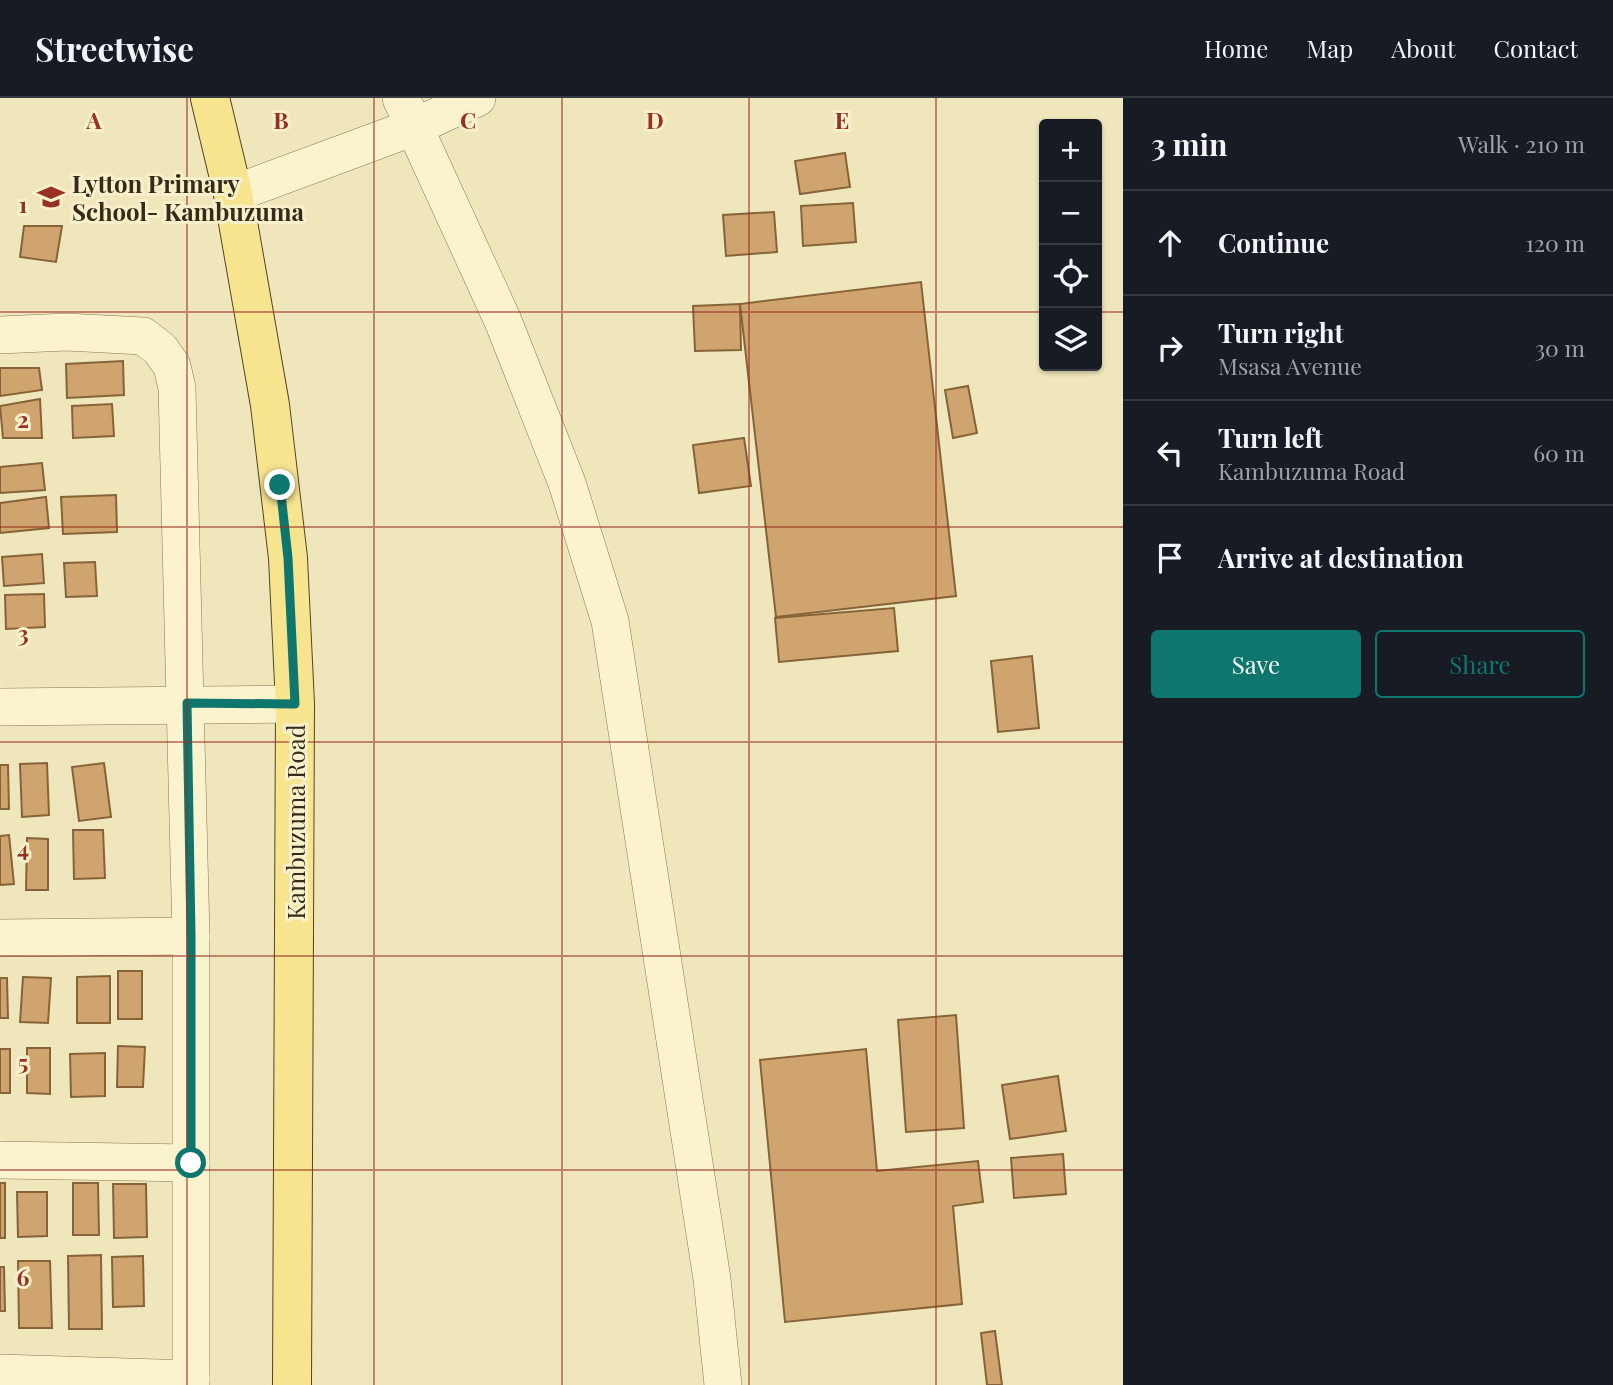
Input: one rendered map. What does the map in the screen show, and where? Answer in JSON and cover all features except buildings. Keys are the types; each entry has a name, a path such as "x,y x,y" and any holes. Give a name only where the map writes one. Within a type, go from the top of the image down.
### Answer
{"main road":[{"name":"Kambuzuma Road","path":"210,98 233,194 270,405 288,558 295,704 292,1385"}],"street":[{"path":"233,194 407,112 477,98"},
{"path":"407,112 503,321 562,470 610,621 712,1279 723,1385"},
{"path":"0,335 66,332 143,337 160,349 172,366 177,388 191,936 191,1382 0,1373"},
{"path":"0,707 295,704"},
{"path":"0,938 191,936"},
{"path":"0,1160 191,1163"}],"place":[{"name":"Lytton Primary School- Kambuzuma","path":"51,197"}],"route":[{"path":"191,1163 187,703 295,704 288,558 280,485"}]}
